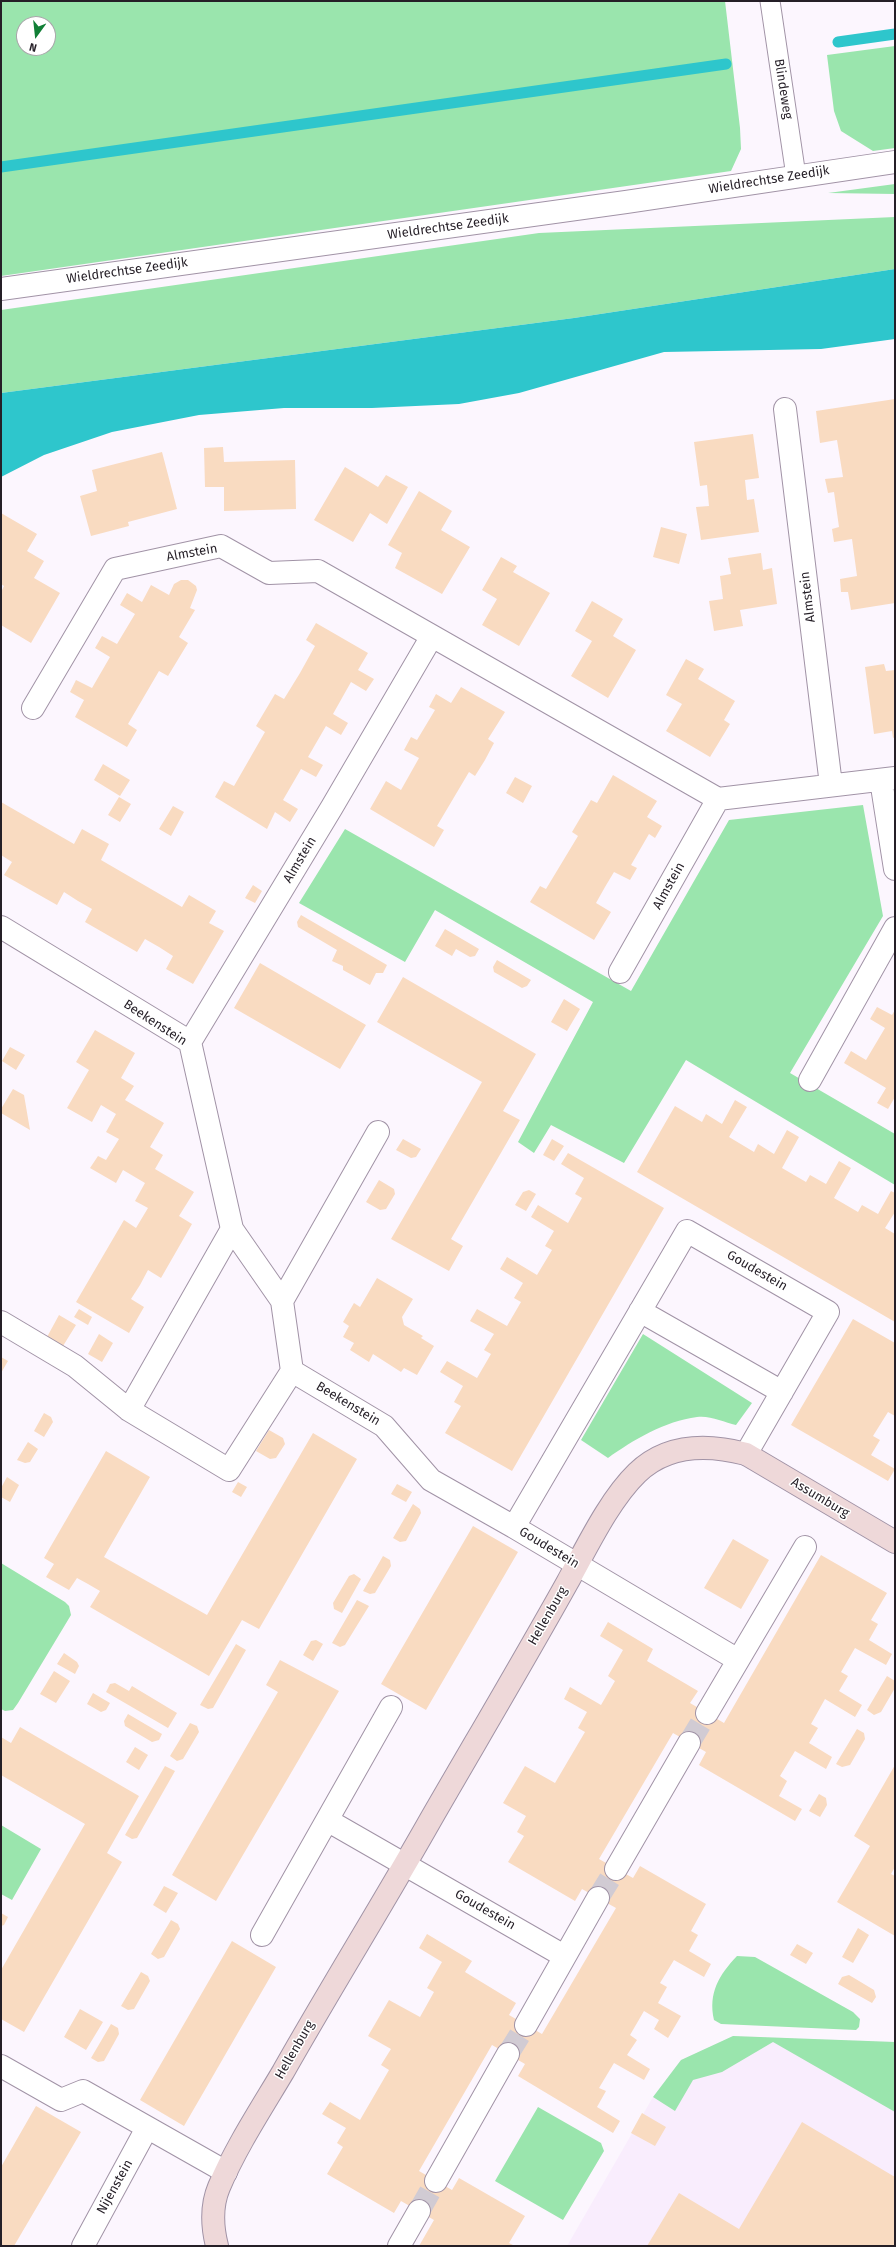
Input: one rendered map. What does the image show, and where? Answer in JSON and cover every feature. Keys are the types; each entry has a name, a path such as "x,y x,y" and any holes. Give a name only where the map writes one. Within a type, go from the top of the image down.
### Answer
{"street":[{"name":"Wieldrechtse Zeedijk","path":"1,289 626,202 895,162"},
{"name":"Almstein","path":"785,409 831,785"},
{"name":"Almstein","path":"33,708 115,569 221,546 269,573 318,571 718,799 620,972"},
{"name":"Almstein","path":"190,1042 332,807 432,636"},
{"path":"718,799 888,779 895,869"},
{"name":"Beekenstein","path":"1,927 190,1042 232,1229 282,1301 292,1371 384,1426 431,1480 514,1527"},
{"path":"810,1080 895,928"},
{"path":"282,1301 378,1132"},
{"path":"129,1410 232,1229"},
{"name":"Goudestein","path":"738,1660 514,1527 687,1231 828,1312 746,1454"},
{"path":"640,1311 782,1392"},
{"path":"1,1322 74,1366 129,1410 229,1470 292,1371"},
{"name":"Hellenburg","path":"217,2246 213,2227 214,2204 218,2188 226,2172 337,1978 406,1863 576,1565 623,1488 639,1470 658,1458 680,1450 702,1446 724,1448 746,1454"},
{"name":"Assumburg","path":"746,1454 895,1542"},
{"path":"707,1713 805,1547"},
{"path":"262,1935 391,1707"},
{"path":"616,1869 690,1743"},
{"path":"328,1820 406,1863"},
{"name":"Goudestein","path":"406,1863 564,1956"},
{"path":"526,2025 598,1898"},
{"path":"436,2181 508,2054"},
{"path":"1,2066 62,2100 83,2091 226,2172"},
{"name":"Nijenstein","path":"83,2246 147,2128"},
{"path":"399,2246 419,2211"}],"lane":[{"name":"Blindeweg","path":"770,1 796,176"}],"shaded area":[{"path":"733,2036 895,2042 895,2246 567,2246 653,2097 681,2060"}],"green space":[{"path":"1,1 725,1 740,128 741,149 731,171 1,276"},
{"path":"895,46 895,148 873,151 841,131 834,111 827,55"},
{"path":"895,184 895,194 828,193"},
{"path":"895,217 895,269 574,318 1,393 1,310 539,233"},
{"path":"863,805 883,916 790,1073 895,1134 895,1185 686,1060 624,1163 551,1125 534,1153 518,1142 593,1002 435,910 405,962 299,903 345,829 631,991 729,820"},
{"path":"643,1334 752,1403 736,1425 706,1417 685,1419 650,1432 608,1458 581,1440"},
{"path":"1,1563 65,1602 69,1606 71,1615 18,1703 13,1710 5,1711 1,1709"},
{"path":"1,1825 41,1849 12,1900 1,1894"},
{"path":"737,1956 755,1957 853,2012 860,2019 859,2027 856,2030 721,2024 714,2020 713,2001 716,1985 725,1970"},
{"path":"733,2036 895,2042 895,2112 773,2042 722,2072 693,2080 675,2111 653,2097 681,2060"},
{"path":"538,2107 601,2143 604,2151 563,2220 495,2181"}],"water":[{"path":"895,269 895,339 821,349 664,352 519,393 459,404 372,408 284,408 199,415 112,432 44,455 1,477 1,393 574,318"}],"building":[{"path":"895,399 895,603 851,610 848,592 841,592 840,579 857,576 852,539 834,542 832,529 839,527 834,492 828,493 825,479 843,477 837,440 820,443 816,411"},
{"path":"753,434 759,478 745,480 747,500 754,499 759,532 701,540 696,507 709,506 707,485 700,486 694,442"},
{"path":"223,447 224,462 295,460 296,509 224,511 224,487 205,487 204,448"},
{"path":"162,452 177,509 128,522 129,526 91,536 80,496 97,491 92,470"},
{"path":"345,467 378,487 386,475 408,487 387,524 370,513 353,542 314,520"},
{"path":"419,491 452,511 441,530 470,547 442,594 395,568 402,553 388,545"},
{"path":"1,513 37,534 27,551 44,561 34,578 60,593 31,643 1,625 1,592 4,586 1,584"},
{"path":"661,527 687,534 679,564 653,557"},
{"path":"761,553 763,570 772,568 777,604 740,610 743,626 714,631 709,601 723,599 720,576 731,574 728,558"},
{"path":"501,557 517,566 513,572 550,593 519,646 482,625 497,599 482,590"},
{"path":"181,580 188,580 196,586 197,590 190,608 195,610 179,637 188,643 168,676 159,671 128,724 137,730 127,747 75,717 84,700 70,692 76,680 92,688 110,657 95,648 102,636 117,644 135,614 120,605 127,593 142,602 151,585 169,595 174,584"},
{"path":"592,601 623,619 613,636 636,650 608,698 571,676 592,641 575,631"},
{"path":"316,623 368,653 358,670 374,679 366,691 351,682 333,714 348,723 341,735 326,726 308,757 323,765 316,777 301,769 283,800 298,809 290,822 275,812 267,829 215,797 224,781 234,786 265,732 256,726 275,694 284,699 300,673 315,646 306,640"},
{"path":"686,659 704,669 698,679 735,701 724,720 730,724 710,757 666,731 682,704 666,695"},
{"path":"884,664 886,671 895,670 895,737 893,738 892,731 874,734 865,667"},
{"path":"461,687 505,712 488,739 494,743 485,760 475,776 469,772 437,826 444,830 434,847 370,809 386,781 401,790 419,758 404,750 411,737 417,740 435,710 429,707 436,694 451,703"},
{"path":"103,764 130,780 120,796 94,780"},
{"path":"613,775 657,801 647,817 662,826 655,838 649,834 631,865 637,868 630,880 614,872 605,887 596,903 611,912 594,940 530,902 540,886 546,889 578,836 572,832 591,800 597,803"},
{"path":"515,777 532,786 523,803 506,793"},
{"path":"119,797 131,804 120,822 108,815"},
{"path":"1,802 74,844 82,829 109,844 101,860 182,907 189,895 216,911 209,923 224,931 193,984 166,969 173,956 159,947 145,939 137,952 85,922 92,909 64,892 57,905 4,875 12,862 1,855"},
{"path":"173,806 184,812 171,836 159,829"},
{"path":"253,885 262,891 255,903 245,898"},
{"path":"301,915 387,965 383,973 376,973 370,985 343,970 343,966 332,961 337,950 298,927 297,922"},
{"path":"445,929 479,949 475,956 470,957 456,949 452,956 435,946"},
{"path":"497,960 531,980 527,986 522,988 494,972 493,967"},
{"path":"260,963 366,1025 340,1069 234,1008"},
{"path":"403,977 536,1054 503,1111 520,1120 451,1239 463,1246 449,1271 391,1239 482,1082 377,1022"},
{"path":"564,999 580,1009 567,1031 551,1022"},
{"path":"877,1007 892,1015 895,1010 895,1097 888,1109 877,1103 886,1088 844,1063 851,1051 866,1060 885,1028 870,1019"},
{"path":"95,1030 135,1053 121,1078 134,1086 125,1100 164,1123 150,1147 163,1155 155,1169 194,1192 179,1216 192,1224 161,1278 148,1270 131,1299 144,1307 129,1333 76,1302 124,1220 136,1228 148,1208 135,1201 145,1183 123,1170 116,1183 90,1168 98,1156 106,1160 119,1139 106,1132 116,1114 101,1105 92,1122 67,1108 89,1070 76,1062"},
{"path":"10,1047 25,1055 16,1070 2,1061"},
{"path":"13,1089 24,1095 30,1130 1,1113 1,1109"},
{"path":"735,1100 747,1107 729,1137 754,1152 758,1144 774,1154 787,1130 799,1137 782,1168 806,1182 810,1175 826,1184 839,1161 851,1168 834,1198 858,1212 862,1205 878,1214 891,1191 895,1193 895,1212 885,1228 895,1234 895,1322 637,1172 675,1106 702,1122 706,1114 722,1124"},
{"path":"403,1139 421,1149 416,1157 411,1158 396,1150"},
{"path":"552,1139 564,1146 554,1161 543,1155"},
{"path":"568,1153 664,1208 512,1471 445,1433 461,1406 454,1402 463,1386 440,1372 447,1361 477,1378 491,1354 484,1350 494,1334 470,1321 477,1309 507,1326 521,1302 514,1298 523,1283 500,1269 507,1257 537,1275 552,1250 545,1246 554,1231 531,1217 538,1205 568,1223 582,1198 575,1194 584,1178 561,1164"},
{"path":"379,1180 394,1189 395,1194 386,1209 380,1210 366,1202"},
{"path":"529,1190 536,1194 526,1211 515,1205 523,1192"},
{"path":"377,1278 413,1299 402,1317 404,1325 423,1336 421,1338 434,1346 417,1375 404,1368 401,1372 373,1354 369,1362 350,1350 354,1343 343,1337 349,1326 343,1322 354,1303 360,1307"},
{"path":"79,1309 92,1317 88,1325 74,1317"},
{"path":"59,1315 76,1325 63,1346 47,1337"},
{"path":"853,1319 895,1343 895,1416 888,1412 873,1436 880,1440 871,1455 895,1469 888,1481 791,1425"},
{"path":"99,1334 113,1343 102,1362 88,1354"},
{"path":"1,1357 8,1361 1,1373"},
{"path":"44,1413 51,1417 53,1422 44,1437 34,1431"},
{"path":"269,1430 283,1438 285,1444 276,1458 270,1459 256,1451"},
{"path":"313,1433 357,1459 259,1629 242,1620 209,1676 90,1607 100,1591 77,1578 69,1590 46,1577 54,1564 44,1558 106,1451 150,1477 104,1557 207,1615"},
{"path":"28,1442 38,1449 30,1462 25,1463 17,1460"},
{"path":"7,1477 19,1485 10,1502 1,1497 1,1488"},
{"path":"238,1482 247,1487 241,1497 232,1492"},
{"path":"397,1484 412,1492 406,1502 391,1494"},
{"path":"413,1504 420,1509 421,1513 406,1541 400,1542 393,1538"},
{"path":"473,1526 518,1552 426,1710 381,1684"},
{"path":"733,1539 769,1560 741,1609 704,1588"},
{"path":"821,1555 887,1593 871,1620 878,1624 869,1640 892,1654 886,1665 855,1648 841,1672 848,1676 839,1691 862,1705 855,1717 825,1699 811,1724 818,1728 809,1743 832,1757 826,1769 795,1751 780,1776 787,1781 779,1796 802,1809 795,1821 699,1765 706,1752 673,1733 599,1859 633,1878 640,1866 706,1904 691,1931 698,1935 689,1951 711,1964 704,1977 674,1960 660,1983 667,1987 658,2003 681,2016 668,2038 654,2029 659,2020 644,2011 630,2035 637,2040 627,2055 650,2069 644,2080 614,2063 599,2088 606,2091 597,2107 620,2121 613,2133 518,2076 525,2064 492,2045 419,2171 452,2190 459,2178 525,2216 509,2243 515,2246 419,2246 434,2220 401,2201 394,2213 327,2174 343,2147 337,2143 346,2128 322,2114 330,2102 360,2120 389,2070 381,2065 391,2049 368,2036 389,2000 420,2017 434,1992 427,1988 442,1962 419,1948 427,1934 472,1961 465,1972 516,2003 509,2015 542,2034 616,1908 582,1889 575,1901 508,1862 524,1836 517,1832 526,1816 503,1803 525,1766 555,1783 585,1732 578,1728 587,1712 564,1699 570,1687 601,1705 615,1681 608,1676 623,1650 600,1636 608,1622 653,1649 647,1661 698,1691 690,1703 724,1723"},
{"path":"383,1556 390,1560 391,1566 375,1593 370,1594 363,1591"},
{"path":"354,1574 361,1579 342,1613 334,1609 333,1603 349,1576"},
{"path":"357,1600 369,1606 345,1645 340,1647 332,1643"},
{"path":"316,1640 323,1644 313,1661 303,1655 311,1641"},
{"path":"236,1644 246,1650 213,1708 208,1709 200,1705"},
{"path":"64,1653 77,1662 79,1666 75,1674 57,1664"},
{"path":"280,1660 339,1691 216,1901 172,1875 278,1692 266,1685"},
{"path":"54,1671 70,1681 56,1703 40,1694"},
{"path":"887,1676 895,1681 895,1688 881,1712 874,1715 867,1710"},
{"path":"115,1683 129,1691 132,1686 177,1713 168,1728 106,1692 110,1684"},
{"path":"93,1693 110,1703 106,1710 101,1712 87,1704"},
{"path":"128,1714 162,1734 159,1740 152,1742 125,1726 124,1721"},
{"path":"190,1723 197,1726 199,1732 183,1759 177,1761 170,1756"},
{"path":"20,1727 139,1796 107,1853 122,1862 24,2032 1,2019 1,1970 85,1824 1,1775 1,1737 11,1743"},
{"path":"857,1729 864,1733 865,1739 850,1765 842,1767 836,1764"},
{"path":"135,1747 148,1755 139,1770 126,1762"},
{"path":"895,1765 895,1867 891,1874 895,1876 895,1936 837,1902 870,1846 854,1836"},
{"path":"165,1766 175,1771 137,1838 132,1839 125,1835"},
{"path":"819,1794 826,1798 827,1805 820,1817 809,1811"},
{"path":"164,1886 178,1893 166,1913 153,1905"},
{"path":"1,1913 8,1917 4,1925 1,1926"},
{"path":"171,1920 178,1924 180,1929 164,1957 158,1959 151,1954"},
{"path":"858,1928 869,1935 853,1963 842,1957"},
{"path":"232,1941 276,1967 184,2126 140,2100"},
{"path":"797,1944 813,1953 806,1964 790,1955"},
{"path":"141,1972 148,1976 150,1981 134,2009 128,2010 121,2006"},
{"path":"849,1975 874,1990 876,1997 872,2003 838,1984 842,1977"},
{"path":"80,2009 103,2022 86,2050 64,2037"},
{"path":"111,2024 118,2028 119,2034 104,2061 98,2062 91,2058"},
{"path":"36,2106 81,2132 14,2246 1,2246 1,2167"},
{"path":"642,2113 666,2127 655,2146 631,2133"},
{"path":"802,2122 895,2177 895,2246 647,2246 679,2193 739,2229"}],"waterway":[{"path":"838,42 895,34"},
{"path":"1,167 726,64"}],"tunnel":[{"path":"689,1743 707,1713"},
{"path":"598,1898 616,1869"},
{"path":"508,2054 526,2025"},
{"path":"419,2211 436,2181"}]}
